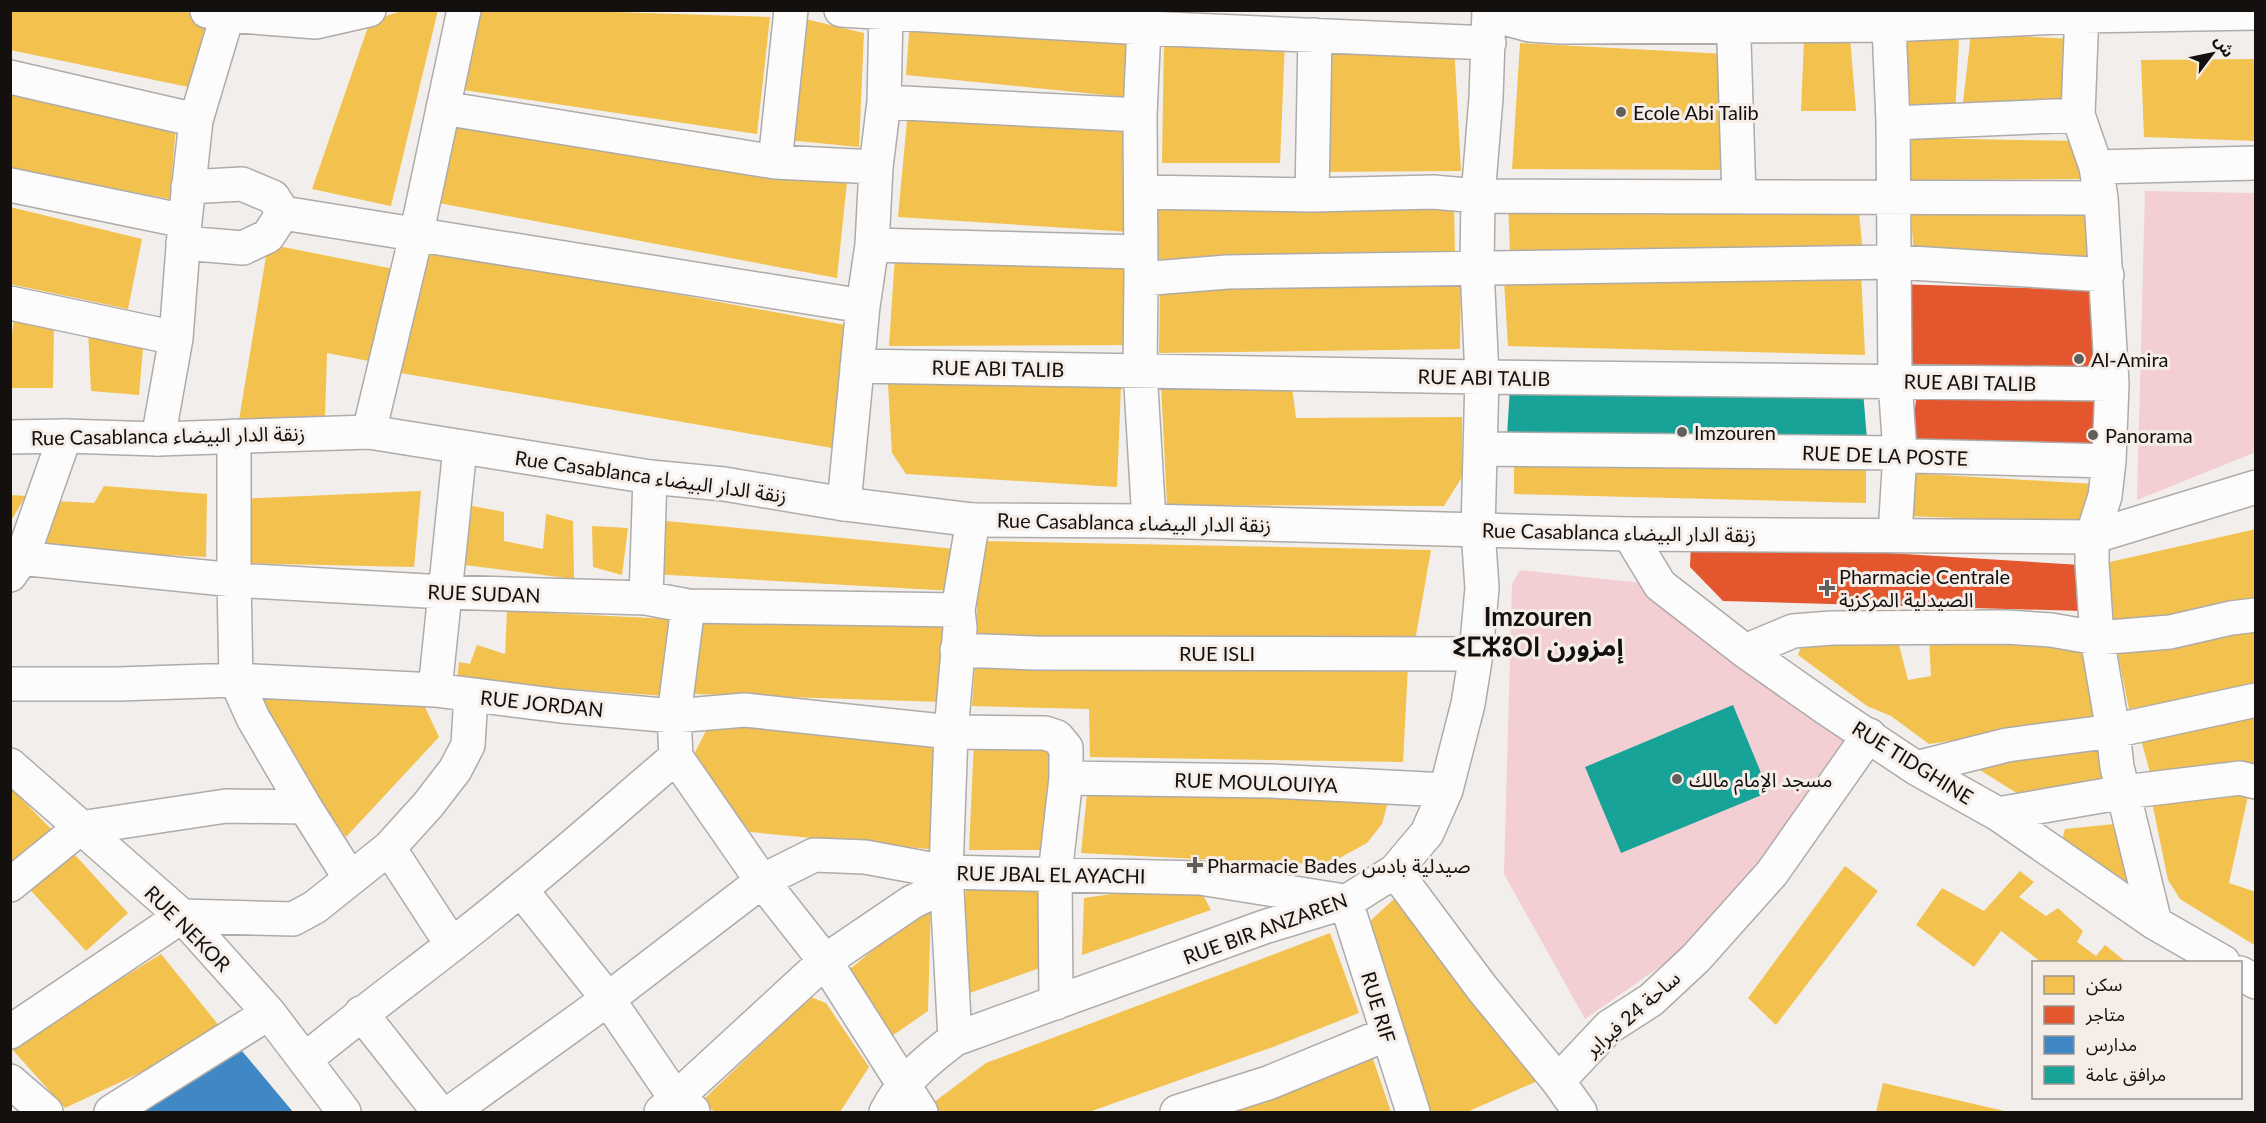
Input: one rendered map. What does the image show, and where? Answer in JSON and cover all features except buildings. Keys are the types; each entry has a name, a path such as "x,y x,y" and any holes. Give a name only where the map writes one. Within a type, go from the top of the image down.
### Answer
{"street":[{"path":"158,439 176,338 188,187 196,120 221,12 318,16 369,10"},
{"path":"369,432 416,236 464,10"},
{"path":"775,162 791,10"},
{"path":"841,10 886,13 926,12 1144,28 1315,35 1489,22 1561,27 1733,18 2256,13"},
{"path":"844,504 863,306 873,245 876,167 884,102 886,13"},
{"path":"2082,13 2078,115 2098,183 2107,275 2112,384 2109,461 2105,496 2092,537 2097,638 2114,730 2117,767 2155,923"},
{"path":"1733,18 1739,197"},
{"path":"1888,18 1893,123 1895,381 1900,453 1895,535"},
{"name":"RUE BIR ANZAREN","path":"894,1099 922,1064 955,1039 1264,927 1346,902 1395,871 1427,832 1446,790 1468,704 1476,654 1482,588 1478,530 1482,377 1478,196 1489,22"},
{"path":"1144,28 1140,115 1140,370 1149,520"},
{"path":"1312,195 1315,35"},
{"path":"10,77 196,120"},
{"path":"884,102 1140,115"},
{"path":"442,108 775,162 876,167"},
{"path":"1893,123 2078,115"},
{"path":"1141,192 1312,195 1433,192 1478,196 1893,198 2098,183 2256,163"},
{"path":"188,187 242,184 273,197 283,213 863,306"},
{"path":"10,186 243,248 268,236 283,213"},
{"path":"873,245 1227,272 1894,262 2107,275"},
{"path":"10,303 176,338"},
{"name":"RUE ABI TALIB","path":"857,366 1482,377 2112,384"},
{"name":"Rue Casablanca زنقة الدار البيضاء","path":"10,437 158,439 369,432 650,477 724,484 844,504 973,520 1149,520 1629,534 2092,537 2256,487"},
{"path":"14,564 65,436"},
{"path":"234,436 236,680 253,717 305,807 350,878"},
{"path":"435,690 460,448"},
{"name":"RUE DE LA POSTE","path":"1481,449 1900,453 1912,456 2109,461"},
{"path":"646,598 650,477"},
{"path":"955,1039 947,878 951,732 960,628 958,610 973,520"},
{"name":"RUE TIDGHINE","path":"1629,534 1660,585 1745,651 1916,768 1998,814 2155,923 2220,961"},
{"name":"RUE SUDAN","path":"14,564 444,592 646,598 688,606 958,610"},
{"path":"688,606 674,716 676,757 762,881 825,961 894,1099 921,1113"},
{"path":"1745,651 1793,631 1832,628 2006,627 2051,630 2097,638 2170,632 2231,618 2256,615"},
{"name":"RUE ISLI","path":"957,650 1047,653 1476,654"},
{"name":"RUE JORDAN","path":"10,684 118,684 236,680 435,690 561,706 674,716 746,710 951,732 1046,733 1056,737 1066,763"},
{"path":"10,1032 182,916 292,920 315,907 389,848 428,805 455,770 468,745 471,695"},
{"path":"1916,768 2007,745 2114,730 2256,700"},
{"name":"ساحة 24 فبراير","path":"1558,1081 1609,1027 1651,1000 1696,958 1772,873 1869,735"},
{"path":"306,1059 361,1013 521,890 676,757"},
{"path":"1056,1003 1055,874 1066,763"},
{"name":"RUE MOULOUIYA","path":"1066,763 1271,781 1446,790"},
{"name":"RUE NEKOR","path":"10,765 182,916 269,1012 344,1113"},
{"path":"1998,814 2124,792 2240,778 2256,782"},
{"path":"10,885 80,828 226,806 305,807"},
{"path":"389,848 452,945"},
{"name":"RUE JBAL EL AYACHI","path":"451,1113 608,999 762,881 814,855 865,857 947,878 1055,874 1200,878 1346,902"},
{"path":"1395,871 1482,988 1558,1081 1578,1112"},
{"path":"521,890 608,999 677,1108 825,961 947,878"},
{"name":"RUE RIF","path":"1346,902 1413,1113"},
{"path":"2242,974 2256,982"},
{"path":"111,1113 269,1012"},
{"path":"361,1013 440,1113"},
{"path":"1177,1113 1268,1083 1387,1034"},
{"path":"10,1081 46,1113"}],"shaded area":[{"path":"2145,191 2255,193 2256,452 2137,500"},
{"path":"1520,570 1642,583 1847,743 1704,936 1585,1019 1504,874 1512,584"}],"place":[{"name":"Ecole Abi Talib","path":"1621,112"},
{"name":"Al-Amira","path":"2079,359"},
{"name":"Imzouren","path":"1682,432"},
{"name":"Panorama","path":"2093,435"},
{"name":"Pharmacie Centrale الصيدلية المركزية","path":"1827,588"},
{"name":"مسجد الإمام مالك","path":"1677,779"},
{"name":"Pharmacie Bades صيدلية بادس","path":"1195,865"}],"district":[{"name":"Imzouren ⵉⵎⵣⵓⵔⵏ إمزورن","path":"1538,631"}]}
